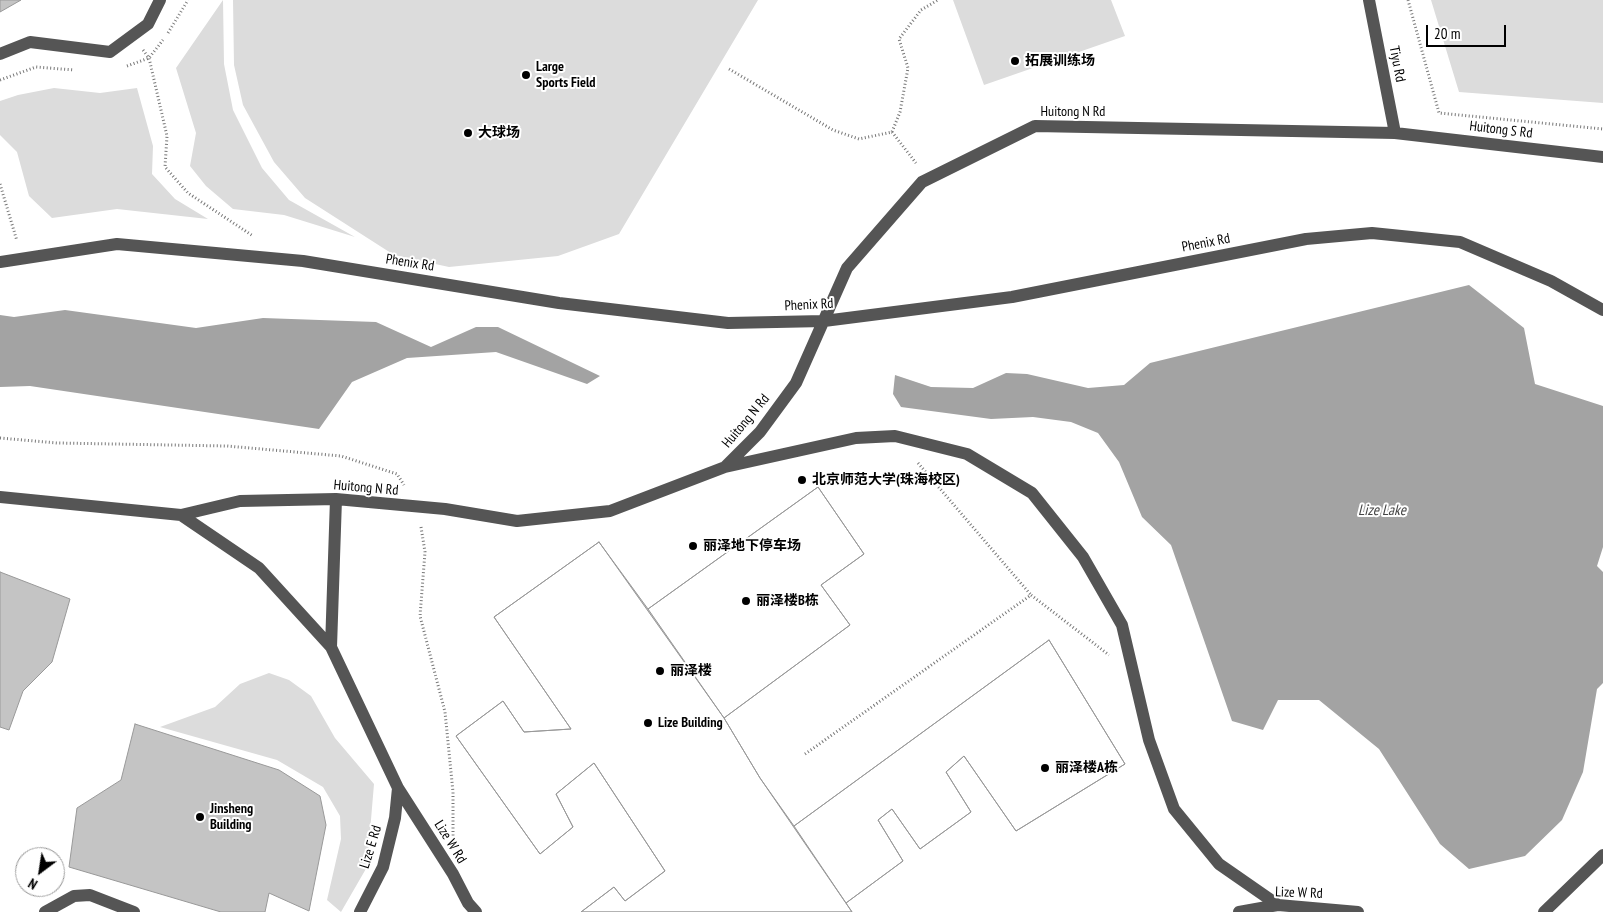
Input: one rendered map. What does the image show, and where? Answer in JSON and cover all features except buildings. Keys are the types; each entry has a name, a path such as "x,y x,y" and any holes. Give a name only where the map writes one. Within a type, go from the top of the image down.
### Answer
{"street":[{"path":"0,54 30,42 110,52 148,24 160,0"},
{"name":"Tiyu Rd","path":"1369,0 1395,133"},
{"name":"Huitong N Rd","path":"0,497 181,515 240,501 336,499 445,509 517,521 610,511 725,467 760,432 796,383 847,268 922,182 1035,126 1395,133"},
{"name":"Huitong S Rd","path":"1395,133 1603,157"},
{"name":"Phenix Rd","path":"0,262 117,244 303,261 559,303 728,323 824,321 1012,297 1306,239 1372,233 1460,242 1551,281 1603,310"},
{"path":"725,467 856,438 895,436 967,454 1032,493 1082,557 1122,625 1149,740 1174,809 1220,864 1278,905"},
{"path":"331,647 336,499"},
{"path":"181,515 259,568 331,647"},
{"name":"Lize W Rd","path":"331,647 398,788 453,874 468,903 476,912"},
{"name":"Lize E Rd","path":"360,912 383,867 395,818 398,788"},
{"path":"1544,912 1603,855"},
{"path":"45,912 74,896 90,895 134,912"},
{"name":"Lize W Rd","path":"1238,912 1278,905 1358,912"}],"path":[{"path":"892,132 900,112 908,68 899,38 921,10 938,0"},
{"path":"1408,0 1439,113 1603,129"},
{"path":"132,36 149,58 167,136 165,167 188,193 258,239"},
{"path":"729,69 833,130 859,139 892,132"},
{"path":"892,132 922,172 922,182"},
{"path":"0,184 22,258"},
{"path":"895,436 1031,595 1133,674"},
{"path":"0,438 57,443 227,446 341,456 397,474 419,508 425,552 420,616 445,712 453,792 453,837"},
{"path":"805,754 1031,595"}],"shaded area":[{"path":"223,0 224,64 233,110 262,168 289,200 355,237 284,215 233,209 206,186 190,166 196,133 176,68"},
{"name":"大球场","path":"233,0 758,0 619,234 558,256 449,267 394,255 305,198 274,162 243,105 234,65"},
{"name":"拓展训练场","path":"953,0 1111,0 1125,36 984,85"},
{"path":"1431,0 1603,0 1603,103 1459,92"},
{"path":"54,88 100,93 137,88 153,146 152,174 175,199 208,219 117,209 52,218 29,196 17,152 0,135 0,101 18,95"},
{"path":"269,673 289,680 311,696 335,738 374,784 367,867 341,912 327,900 341,839 340,816 323,787 277,760 160,727 215,707 240,684"}],"water":[{"name":"Lize Lake","path":"1469,285 1524,328 1535,384 1603,406 1603,547 1597,566 1603,572 1603,683 1597,689 1583,772 1562,820 1525,856 1469,869 1440,844 1379,749 1319,700 1278,700 1263,730 1232,721 1171,545 1142,517 1119,462 1098,433 1071,422 1033,417 991,419 901,407 893,394 895,375 931,387 973,388 1006,373 1027,374 1088,388 1124,385 1150,363"},
{"path":"65,310 196,328 263,318 376,322 431,347 476,327 498,327 600,376 587,384 496,352 407,358 352,382 319,429 30,386 0,387 0,315 14,317"}],"place":[{"name":"拓展训练场","path":"1015,61"},
{"name":"Large Sports Field","path":"526,75"},
{"name":"大球场","path":"468,133"},
{"name":"北京师范大学(珠海校区)","path":"802,480"},
{"name":"丽泽地下停车场","path":"693,546"},
{"name":"丽泽楼B栋","path":"746,601"},
{"name":"丽泽楼","path":"660,671"},
{"name":"Lize Building","path":"648,723"},
{"name":"丽泽楼A栋","path":"1045,768"},
{"name":"Jinsheng Building","path":"200,817"}]}
